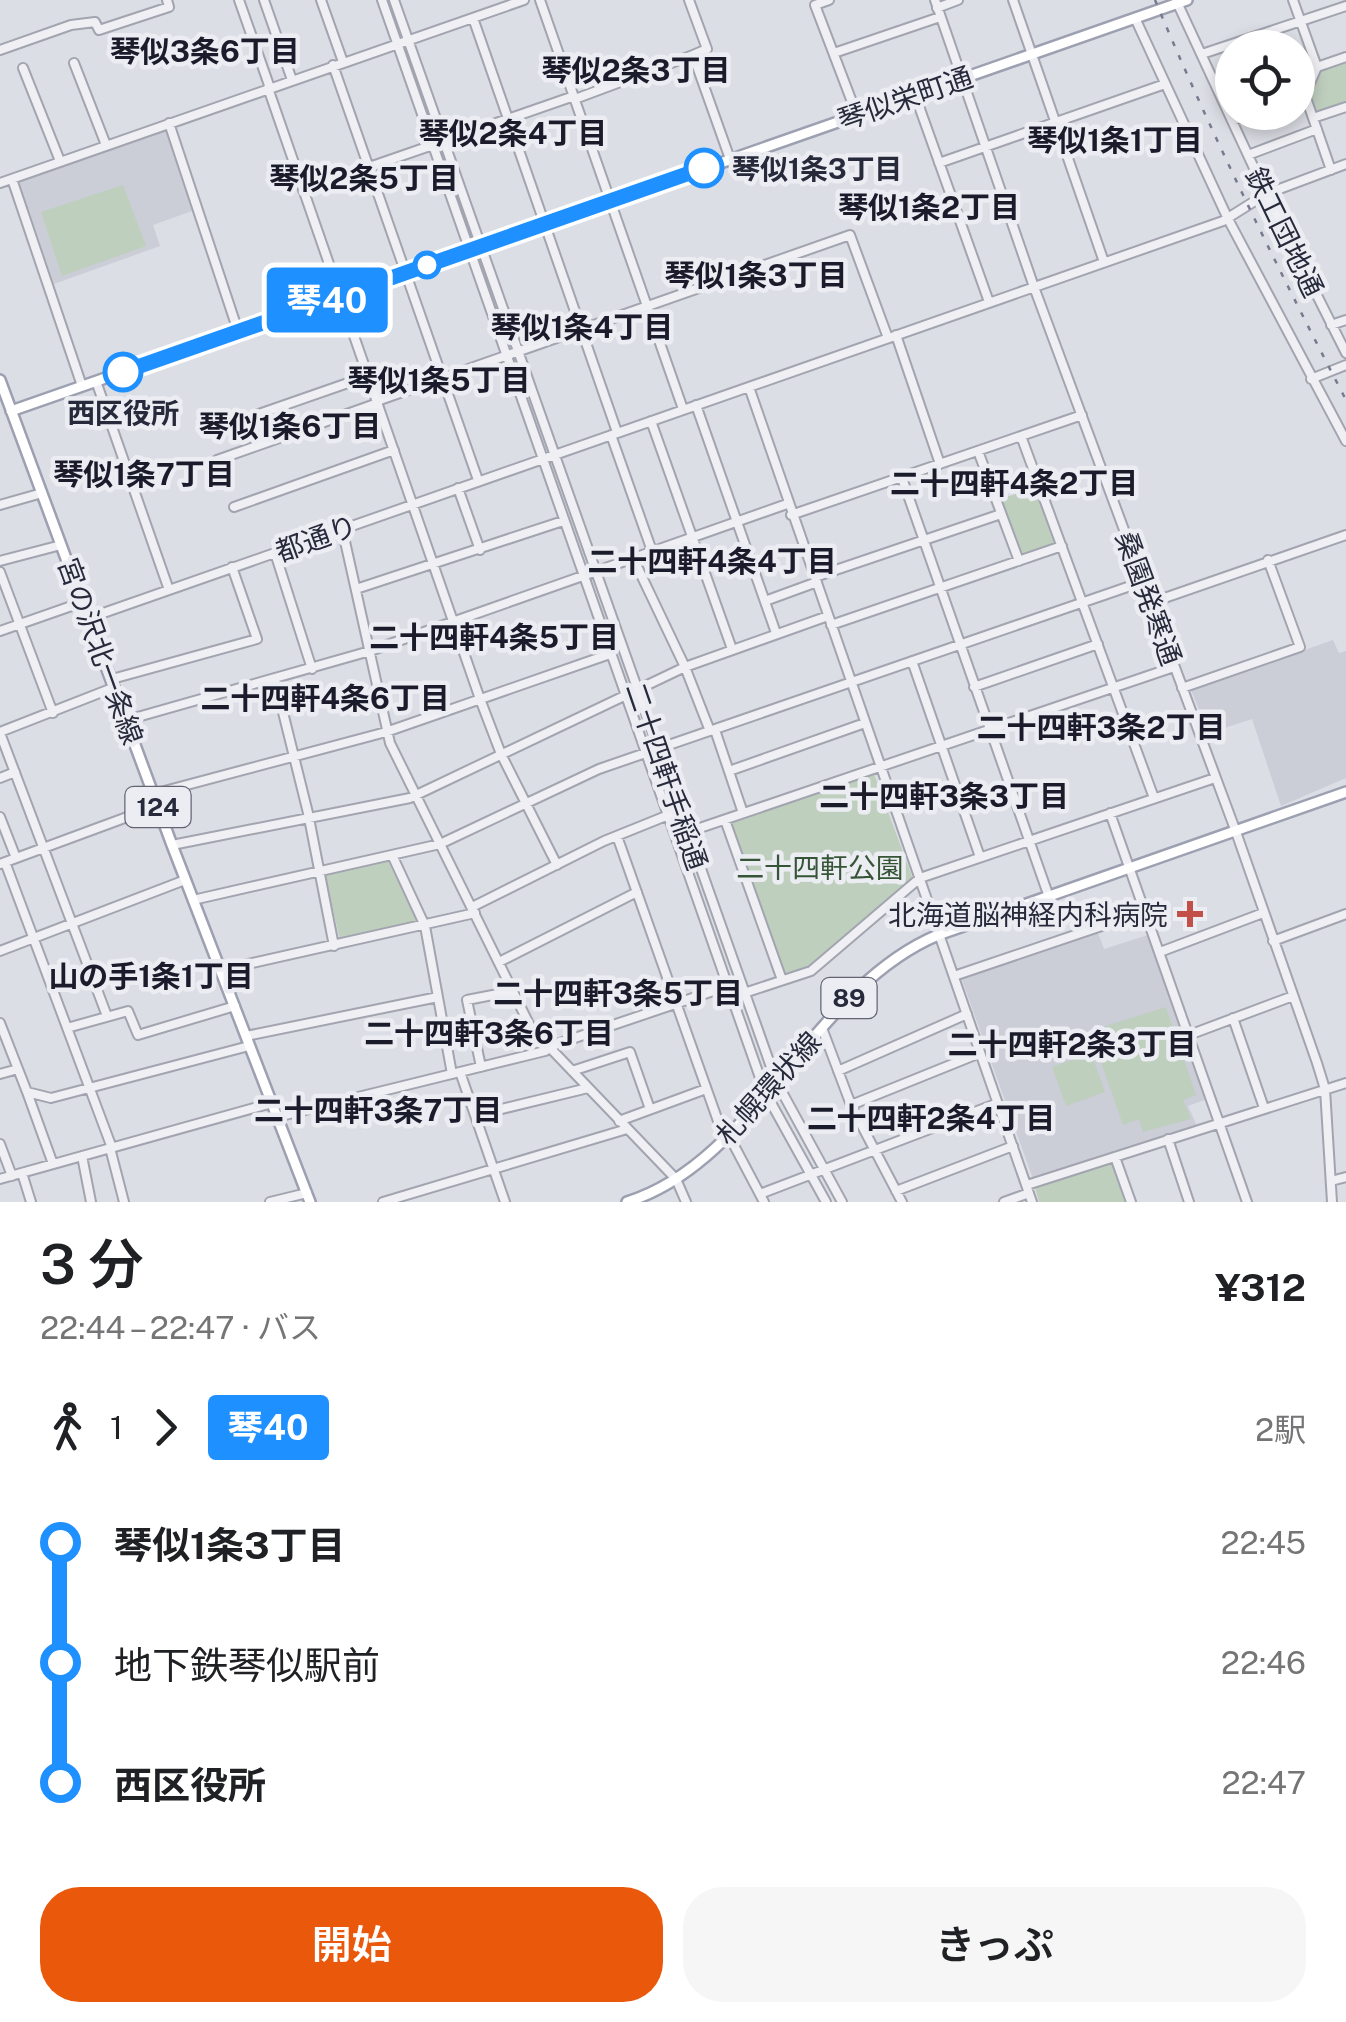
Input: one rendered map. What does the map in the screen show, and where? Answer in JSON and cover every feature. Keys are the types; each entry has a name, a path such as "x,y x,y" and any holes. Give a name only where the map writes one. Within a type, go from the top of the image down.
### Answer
{"main road":[{"name":"琴似栄町通","path":"6,412 1180,1"},
{"name":"宮の沢北一条線","path":"0,380 6,412 42,494 308,1198"},
{"name":"札幌環状線","path":"627,1202 676,1178 726,1136 883,965 938,934 1346,792"}],"street":[{"path":"0,50 71,25 96,22 99,30 169,7 167,0"},
{"path":"239,0 480,699 501,754 557,865"},
{"path":"264,0 292,80"},
{"path":"320,0 369,167 478,480"},
{"name":"二十四軒手稲通","path":"382,0 433,144 516,352 776,1081 842,1202"},
{"name":"二十四軒手稲通","path":"394,0 444,140 506,356 765,1092 826,1202"},
{"path":"0,182 524,0"},
{"path":"540,0 683,409"},
{"path":"304,190 693,55 707,48 689,0"},
{"path":"829,0 814,2 857,115"},
{"path":"834,53 958,0"},
{"path":"1013,0 1104,262"},
{"path":"1293,0 1317,67"},
{"name":"鉄工団地通","path":"1180,1 1215,83"},
{"path":"1202,54 1346,6"},
{"name":"桑園発寒通","path":"937,8 1034,287 1236,832 1325,1090 1332,1202"},
{"path":"473,18 582,331 652,551"},
{"path":"1135,18 1228,218 1346,441"},
{"path":"693,55 730,159"},
{"path":"1315,71 1346,57"},
{"path":"74,64 106,145"},
{"path":"23,68 60,161"},
{"path":"939,162 1164,84"},
{"path":"915,95 988,302"},
{"path":"1315,117 1346,107"},
{"path":"1315,122 1332,170"},
{"path":"169,123 238,331"},
{"path":"1248,155 1318,129"},
{"name":"鉄工団地通","path":"1236,130 1346,353"},
{"name":"都通り","path":"89,618 1228,218 1266,194 1346,164"},
{"path":"12,178 82,386"},
{"path":"217,460 850,235 940,464"},
{"path":"1331,325 1346,320"},
{"path":"1311,379 1346,366"},
{"path":"208,432 368,376"},
{"path":"96,381 168,590"},
{"path":"748,386 1029,1194"},
{"path":"696,404 776,633"},
{"path":"792,515 1082,415"},
{"path":"651,420 732,649"},
{"path":"1021,436 1154,798"},
{"path":"234,507 394,450"},
{"path":"978,452 1019,562"},
{"path":"902,478 1048,897"},
{"path":"458,488 480,550"},
{"path":"0,505 42,494"},
{"path":"127,720 370,651 787,504"},
{"path":"765,601 1001,514"},
{"path":"356,589 564,522"},
{"path":"342,528 386,732 512,991 531,1028 676,1178 686,1202"},
{"path":"1150,603 1346,535"},
{"path":"0,561 61,545"},
{"path":"172,845 416,794 685,667 776,633 940,588 1062,546"},
{"path":"274,554 312,669"},
{"path":"632,558 685,667 743,814"},
{"path":"1182,688 1300,646 1268,560"},
{"path":"107,1016 0,733 114,683 257,638 232,568"},
{"path":"0,572 53,713"},
{"path":"193,900 440,844 599,769 1142,582"},
{"path":"0,632 83,602"},
{"path":"974,687 1098,644"},
{"path":"153,794 386,732 610,654"},
{"path":"912,662 980,858"},
{"path":"676,836 1174,667"},
{"path":"275,680 334,946"},
{"path":"729,771 866,723"},
{"path":"0,778 15,772"},
{"path":"732,997 811,970 920,878 1215,778"},
{"path":"124,1202 111,1148 3,863 157,806"},
{"path":"220,970 425,926 473,910 617,836 679,812"},
{"path":"1110,813 1248,1202"},
{"path":"0,817 16,858"},
{"path":"725,820 782,980"},
{"path":"617,836 706,1089 726,1136 762,1198 810,1172 998,1102"},
{"path":"392,855 425,926 456,1073 477,1115 505,1202"},
{"path":"0,951 185,880"},
{"path":"499,962 637,892"},
{"path":"954,976 1146,911"},
{"path":"1160,952 1263,913"},
{"path":"1273,940 1346,914"},
{"path":"277,1117 550,1048 740,982"},
{"path":"481,1067 468,1000 512,991"},
{"path":"1189,1034 1293,996"},
{"path":"27,1092 51,1098 248,1041 438,997"},
{"path":"67,1028 128,1010 138,1036 234,1006"},
{"path":"838,1071 967,1014"},
{"path":"1233,1018 1264,1108"},
{"path":"0,1023 53,1164"},
{"path":"822,1028 851,1105 902,1202"},
{"path":"572,1071 630,1052 650,1109"},
{"path":"851,1105 980,1053"},
{"path":"0,1074 18,1069"},
{"path":"1004,1202 1115,1156 1346,1083"},
{"path":"477,1115 588,1088"},
{"path":"619,1121 706,1089"},
{"path":"0,1179 272,1103"},
{"path":"384,1202 627,1129"},
{"path":"1168,1140 1189,1202"},
{"path":"0,1144 31,1202"},
{"path":"896,1191 1012,1146"},
{"path":"82,1156 91,1202"},
{"path":"1115,1156 1131,1202"},
{"path":"1331,1181 1346,1177"},
{"path":"270,1202 308,1198"}],"shaded area":[{"path":"165,130 192,211 153,225 160,246 54,284 19,181"},
{"path":"1333,640 1339,653 1346,651 1346,778 1281,806 1252,719 1209,733 1191,690"},
{"path":"1098,933 1104,949 1148,935 1207,1099 1188,1106 1197,1126 1033,1179 961,977"}],"green space":[{"path":"1346,62 1346,103 1315,112 1315,82 1320,70"},
{"path":"123,185 146,246 62,276 41,212"},
{"path":"1034,488 1054,543 1020,555 1000,499"},
{"name":"二十四軒公園","path":"874,774 913,879 808,967 784,974 731,823"},
{"path":"388,861 417,921 340,940 325,875"},
{"path":"1166,1007 1196,1095 1183,1100 1191,1119 1143,1132 1139,1119 1123,1125 1090,1031"},
{"path":"1091,1053 1105,1092 1066,1106 1052,1067"},
{"path":"1112,1162 1126,1202 1039,1202 1035,1187"}],"railway":[{"path":"1155,0 1246,202 1346,400"}],"bus line":[{"name":"琴40","path":"123,372 704,168"}],"place":[{"name":"琴似1条3丁目","path":"704,168"},
{"name":"西区役所","path":"123,372"},
{"name":"北海道脳神経内科病院","path":"1190,914"}],"district":[{"name":"琴似3条6丁目","path":"205,51"},
{"name":"琴似2条3丁目","path":"636,70"},
{"name":"琴似2条4丁目","path":"513,133"},
{"name":"琴似1条1丁目","path":"1115,140"},
{"name":"琴似2条5丁目","path":"364,178"},
{"name":"琴似1条2丁目","path":"929,207"},
{"name":"琴似1条3丁目","path":"756,275"},
{"name":"琴似1条4丁目","path":"582,327"},
{"name":"琴似1条5丁目","path":"439,380"},
{"name":"琴似1条6丁目","path":"290,426"},
{"name":"琴似1条7丁目","path":"144,474"},
{"name":"二十四軒4条2丁目","path":"1014,483"},
{"name":"二十四軒4条4丁目","path":"712,561"},
{"name":"二十四軒4条5丁目","path":"494,637"},
{"name":"二十四軒4条6丁目","path":"325,698"},
{"name":"二十四軒3条2丁目","path":"1101,727"},
{"name":"二十四軒3条3丁目","path":"944,796"},
{"name":"山の手1条1丁目","path":"151,976"},
{"name":"二十四軒3条5丁目","path":"618,993"},
{"name":"二十四軒3条6丁目","path":"489,1033"},
{"name":"二十四軒2条3丁目","path":"1072,1044"},
{"name":"二十四軒3条7丁目","path":"378,1110"},
{"name":"二十四軒2条4丁目","path":"931,1118"}]}
